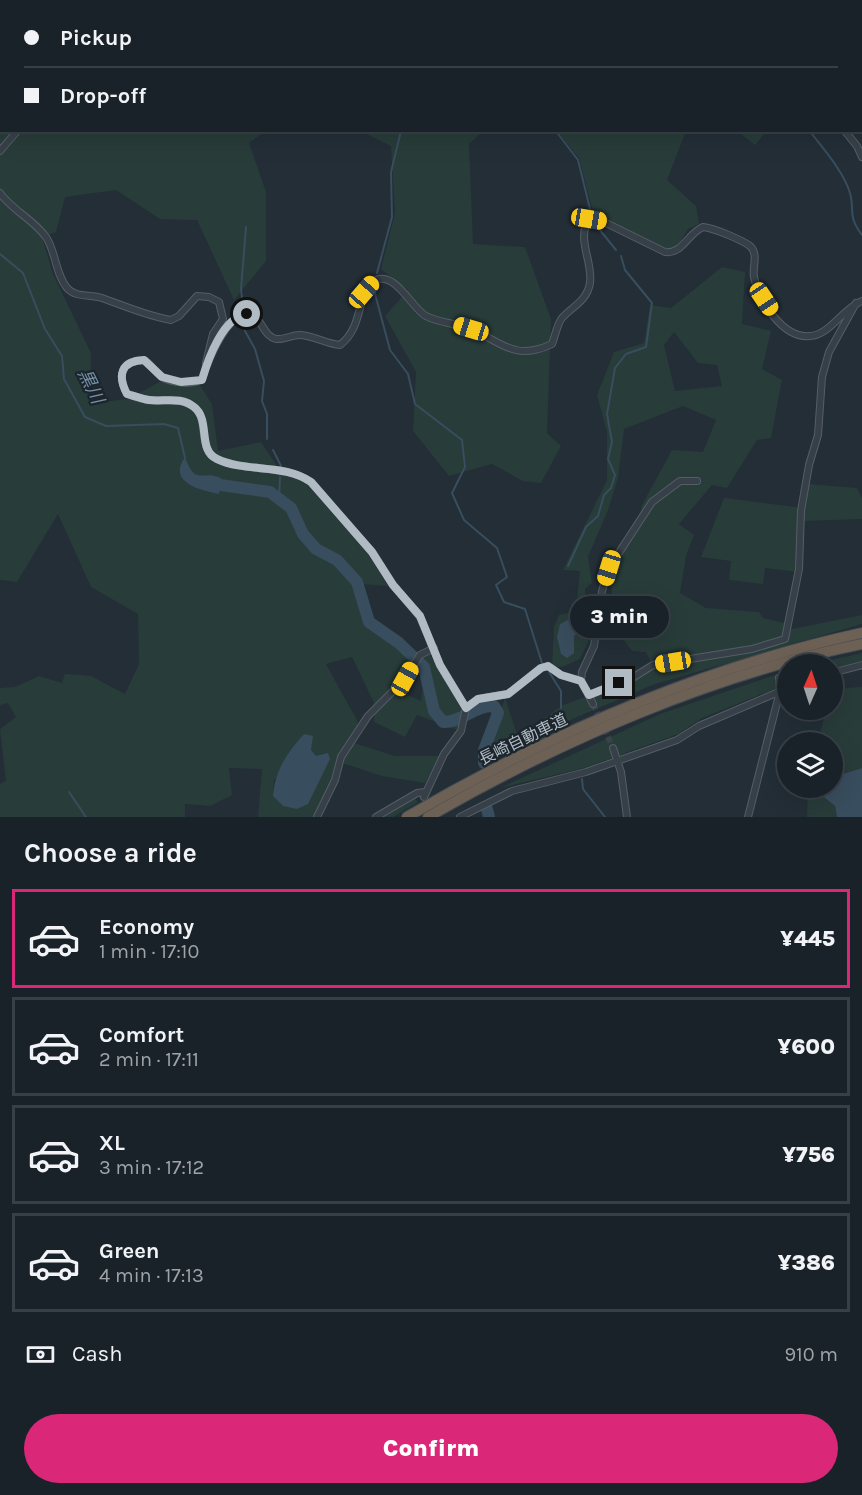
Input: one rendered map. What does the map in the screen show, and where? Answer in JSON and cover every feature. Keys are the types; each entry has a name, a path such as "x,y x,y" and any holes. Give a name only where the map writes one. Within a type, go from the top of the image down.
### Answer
{"highway":[{"name":"長崎自動車道","path":"407,817 551,740 648,698 761,659 862,633"},
{"name":"長崎自動車道","path":"428,817 555,750 676,699 762,670 862,644"}],"street":[{"path":"0,151 16,132"},
{"path":"845,132 862,157"},
{"path":"0,193 8,204 46,238 57,271 68,289 79,295 99,297 128,309 171,320 178,316 197,296 209,297 219,302 223,319 207,351 206,367"},
{"path":"465,715 440,665 420,616 393,585 372,552 311,482 301,475 285,471 265,470 216,459 206,448 202,418 195,407 180,400 150,400 127,394 120,375 124,366 132,361 144,360 162,377 181,382 202,380 226,326 241,315 247,314 256,319 266,333 276,339 299,335 324,344 340,345 351,337 364,292 372,281 380,280 389,281 402,290 415,308 426,316 471,329 517,351 543,349 552,344 561,319 579,305 590,285 590,269 583,238 589,219 604,222 664,252 674,253 679,250 694,231 704,227 750,247 755,255 755,280 764,299 782,326 793,334 811,336 826,330 850,306 859,302"},
{"path":"589,695 634,677 653,665 752,649 785,639 799,569 801,511 809,465 818,435 822,377 829,352 859,302"},
{"path":"593,704 581,681 582,672 594,646 602,591 609,568 652,502 680,481 697,480"},
{"path":"317,817 335,780 341,757 368,716 405,679 420,655 434,648"},
{"path":"843,670 862,665"},
{"path":"376,817 417,793 425,795 465,715 478,699 508,694 541,668 548,666 561,675 581,681"},
{"path":"460,817 512,791 586,772 677,740 699,726 777,692"},
{"path":"748,817 777,703"},
{"path":"613,748 627,817"}],"green space":[{"path":"0,132 264,132 249,143 266,192 266,261 234,300 197,220 160,219 116,190 65,197 56,232 42,237 53,274 91,353 90,396 101,402 129,399 161,381 199,384 212,404 218,451 261,442 283,475 304,481 369,553 388,586 361,584 359,605 367,622 412,661 393,689 421,701 424,676 419,658 429,653 462,709 458,730 417,715 405,737 374,722 375,705 352,657 326,664 358,722 354,743 395,756 440,756 425,783 382,776 342,763 315,817 258,817 262,769 229,768 232,795 210,806 185,804 185,817 0,817 0,784 6,781 0,729 16,717 8,703 0,705 0,688 15,687 39,676 62,683 65,674 91,676 125,694 139,664 138,614 91,587 58,514 17,582 0,580","holes":["311,750 316,757 283,806 273,796 274,780"]},
{"path":"362,132 482,132 469,144 473,244 525,247 551,319 547,433 561,446 541,483 523,481 492,464 449,476 413,431 416,372 385,316 408,290 381,269 395,213 391,146"},
{"path":"558,132 686,132 667,180 696,206 699,224 688,229 675,250 660,253 607,219 594,216 579,158"},
{"path":"738,132 766,132 755,145"},
{"path":"722,267 745,272 742,324 771,331 762,369 782,380 771,438 757,440 727,488 712,485 679,524 694,535 686,556 680,593 706,608 759,612 763,618 784,623 792,629 862,615 862,624 655,684 549,729 488,761 489,748 505,698 518,737 563,705 632,680 654,668 646,652 632,651 610,622 613,568 638,525 642,505 672,450 703,452 716,420 683,406 624,429 618,478 608,510 588,557 592,583 585,589 586,614 594,629 580,659 562,667 552,666 554,627 559,615 576,611 580,571 563,570 607,480 607,432 597,395 614,352 644,343 650,305 671,308","holes":["674,332 698,363 717,365 722,386 675,391 664,345"]},
{"path":"808,484 857,488 862,498 862,519 803,521 798,572 765,568 763,584 729,580 731,561 701,557 724,498 803,508"},
{"path":"862,653 862,662 843,667 843,657"},
{"path":"777,674 777,688 702,718 678,734 584,768 500,788 660,714"},
{"path":"862,687 862,768 843,774 843,732 820,732 824,720 843,720 843,691 846,688"},
{"path":"414,798 418,802 393,817 381,817"},
{"path":"808,798 829,798 835,806 837,817 807,817"}],"water":[{"path":"185,457 192,472 221,478 219,494 188,484 183,479 180,473"},
{"path":"633,603 637,610 644,610 647,615 641,627 629,628 623,624 621,615 626,605"},
{"path":"577,615 581,621 580,631 574,636 574,653 567,658 561,654 557,637 560,624"},
{"path":"304,734 313,736 311,750 316,756 328,753 330,759 308,804 297,809 283,806 273,796 276,778 283,762"},
{"path":"862,768 862,817 837,817 835,806 825,798 843,798 843,774"}],"waterway":[{"path":"377,273 392,217 391,172 401,132"},
{"path":"557,132 578,160 591,213"},
{"path":"811,132 846,182 851,197 854,222 862,235"},
{"path":"595,224 616,250"},
{"path":"243,308 241,289 246,227"},
{"name":"黒川","path":"0,254 23,273 45,329 62,356 64,379 85,417 106,426 164,424 178,428 185,458"},
{"path":"568,566 586,527 598,516 604,495 611,488 615,475 608,459 612,442 607,414 615,368 626,354 646,347 652,303 625,270 621,256"},
{"path":"374,290 390,350 408,374 415,404 462,440 465,467 452,493 464,520 497,548 507,577 496,585 504,602 525,609 542,663"},
{"path":"244,320 245,331 255,349 264,381 262,401 267,414 267,439"},
{"path":"273,450 281,466"},
{"path":"279,499 280,477"},
{"name":"黒川","path":"220,485 270,492 291,508 303,534 316,549 337,560 357,582 369,622 399,643 424,667 434,711 443,722 450,722 481,708 494,706 498,713 484,750 484,763"},
{"path":"549,672 561,691 561,708"},
{"path":"582,779 583,789 605,817"},
{"path":"69,792 86,817"},
{"name":"黒川","path":"487,809 489,817"}],"tunnel":[{"path":"593,704 613,748"}],"route":[{"path":"247,314 241,315 226,326 202,380 181,382 162,377 150,363 144,360 132,361 124,366 120,375 127,394 150,400 180,400 195,407 202,418 206,448 216,459 265,470 285,471 301,475 311,482 372,552 393,585 420,616 440,665 466,708 478,699 508,694 541,668 548,666 561,675 581,681 589,695 619,683"}]}
